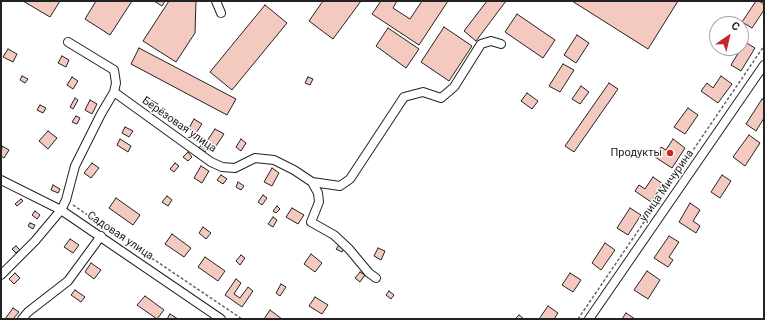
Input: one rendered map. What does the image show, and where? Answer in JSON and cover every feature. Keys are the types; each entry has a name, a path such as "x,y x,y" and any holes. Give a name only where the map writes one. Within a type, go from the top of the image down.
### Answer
{"street":[{"path":"216,1 222,13"},
{"path":"312,182 340,186 350,179 404,97 423,92 441,98 454,87 482,44 491,41 501,44"},
{"path":"1,275 35,242 61,210 66,200 75,166 101,114 114,92 116,83 114,70 68,42"},
{"name":"улица Мичурина","path":"589,319 764,66"},
{"name":"Берёзовая улица","path":"114,92 211,162 222,167 235,168 255,158 274,160 294,170 312,182"},
{"name":"Садовая улица","path":"1,180 61,210 221,319"},
{"path":"312,182 318,193 319,202 311,222 334,235 376,278"},
{"path":"22,319 28,312 68,281 101,236"}],"path":[{"path":"578,319 764,46"},
{"path":"66,200 242,319"}],"building":[{"path":"23,1 60,1 50,17"},
{"path":"96,1 132,1 110,35 85,19"},
{"path":"154,1 165,1 162,6"},
{"path":"169,1 196,1 195,33 176,62 143,41"},
{"path":"323,1 361,1 333,39 309,21"},
{"path":"381,1 397,1 393,8 410,19 422,1 448,1 419,45 372,14"},
{"path":"487,1 506,1 476,41 464,31"},
{"path":"572,1 678,1 648,49"},
{"path":"756,1 764,4 764,10 752,28 749,26 749,16 746,16"},
{"path":"265,5 287,23 232,90 210,72"},
{"path":"517,14 555,40 543,58 505,32"},
{"path":"444,27 472,46 449,81 421,62"},
{"path":"388,28 419,49 406,68 376,46"},
{"path":"577,35 589,43 576,63 564,55"},
{"path":"749,44 755,48 741,71 731,65 736,56 749,56"},
{"path":"139,48 236,99 227,115 131,64"},
{"path":"8,49 17,54 13,62 3,57"},
{"path":"62,56 69,60 66,67 58,63"},
{"path":"563,64 574,70 560,92 549,86"},
{"path":"22,76 28,79 25,83 20,80"},
{"path":"721,76 732,84 718,103 701,91 707,83 713,88"},
{"path":"72,77 78,81 73,89 67,85"},
{"path":"308,77 313,79 310,85 305,83"},
{"path":"609,83 618,89 574,152 565,146"},
{"path":"581,86 589,92 580,104 572,99"},
{"path":"527,93 538,101 532,109 521,101"},
{"path":"75,98 78,100 73,109 70,107"},
{"path":"762,99 764,100 764,118 756,131 746,124"},
{"path":"90,100 97,104 92,114 85,110"},
{"path":"151,100 158,104 156,107 149,103"},
{"path":"40,105 46,108 43,113 37,110"},
{"path":"688,108 698,115 685,134 674,127"},
{"path":"76,116 80,118 77,124 72,122"},
{"path":"194,119 202,124 196,133 189,128"},
{"path":"125,127 133,131 129,137 122,133"},
{"path":"215,129 224,134 216,146 207,141"},
{"path":"48,131 57,138 48,149 39,141"},
{"path":"749,135 760,143 745,166 733,157"},
{"path":"120,139 131,146 128,152 117,145"},
{"path":"241,139 246,143 241,151 236,147"},
{"name":"Продукты","path":"673,139 685,148 672,168 655,157 661,147 666,150"},
{"path":"201,145 207,149 205,152 199,148"},
{"path":"2,146 9,150 4,158 1,156"},
{"path":"188,152 192,157 188,161 183,157"},
{"path":"92,163 99,168 91,178 84,173"},
{"path":"175,163 179,166 174,172 170,169"},
{"path":"201,166 209,171 202,183 194,178"},
{"path":"272,168 279,173 272,186 264,182"},
{"path":"221,175 227,179 223,184 217,180"},
{"path":"722,175 731,181 720,198 711,192"},
{"path":"653,177 663,184 651,202 635,191 639,185 645,189"},
{"path":"238,182 244,186 241,190 236,187"},
{"path":"53,185 60,189 58,193 51,190"},
{"path":"263,195 267,198 262,205 258,202"},
{"path":"167,196 172,200 168,206 162,202"},
{"path":"116,198 140,215 133,225 109,208"},
{"path":"21,199 23,201 17,206 15,204"},
{"path":"690,203 700,210 693,221 700,226 696,233 679,222"},
{"path":"277,206 280,209 276,213 273,211"},
{"path":"292,208 304,215 298,224 286,217"},
{"path":"630,208 641,215 628,235 617,228"},
{"path":"35,211 40,215 37,219 32,215"},
{"path":"273,217 277,220 273,227 268,224"},
{"path":"30,223 35,225 33,229 28,226"},
{"path":"203,227 211,233 206,239 199,233"},
{"path":"172,234 191,248 184,257 165,244"},
{"path":"669,236 679,242 669,257 673,260 668,267 654,258"},
{"path":"70,239 79,245 73,253 64,247"},
{"path":"605,243 615,250 601,270 592,263"},
{"path":"339,245 344,249 342,252 336,249"},
{"path":"16,246 20,250 16,253 12,249"},
{"path":"378,248 385,251 381,260 374,256"},
{"path":"311,254 322,263 315,272 304,264"},
{"path":"241,255 245,258 240,265 236,261"},
{"path":"205,257 225,271 218,281 198,267"},
{"path":"91,263 101,270 94,279 85,272"},
{"path":"647,271 660,280 648,299 634,290"},
{"path":"360,272 365,275 360,282 355,278"},
{"path":"15,273 20,278 14,284 9,279"},
{"path":"570,273 581,280 573,292 562,285"},
{"path":"236,279 241,283 234,294 240,298 248,287 253,291 242,307 225,295"},
{"path":"281,284 286,287 280,296 276,293"},
{"path":"75,290 85,297 81,302 71,295"},
{"path":"389,291 394,295 391,299 386,295"},
{"path":"145,296 164,310 157,319 137,305"},
{"path":"315,297 328,305 322,314 309,306"},
{"path":"548,306 558,313 554,319 539,319"},
{"path":"13,308 19,312 13,319 5,319"},
{"path":"270,310 282,319 264,319"},
{"path":"626,313 635,319 622,319"},
{"path":"170,314 178,319 167,319"},
{"path":"519,315 524,319 515,319"}],"place":[{"name":"Продукты","path":"670,153"}]}
